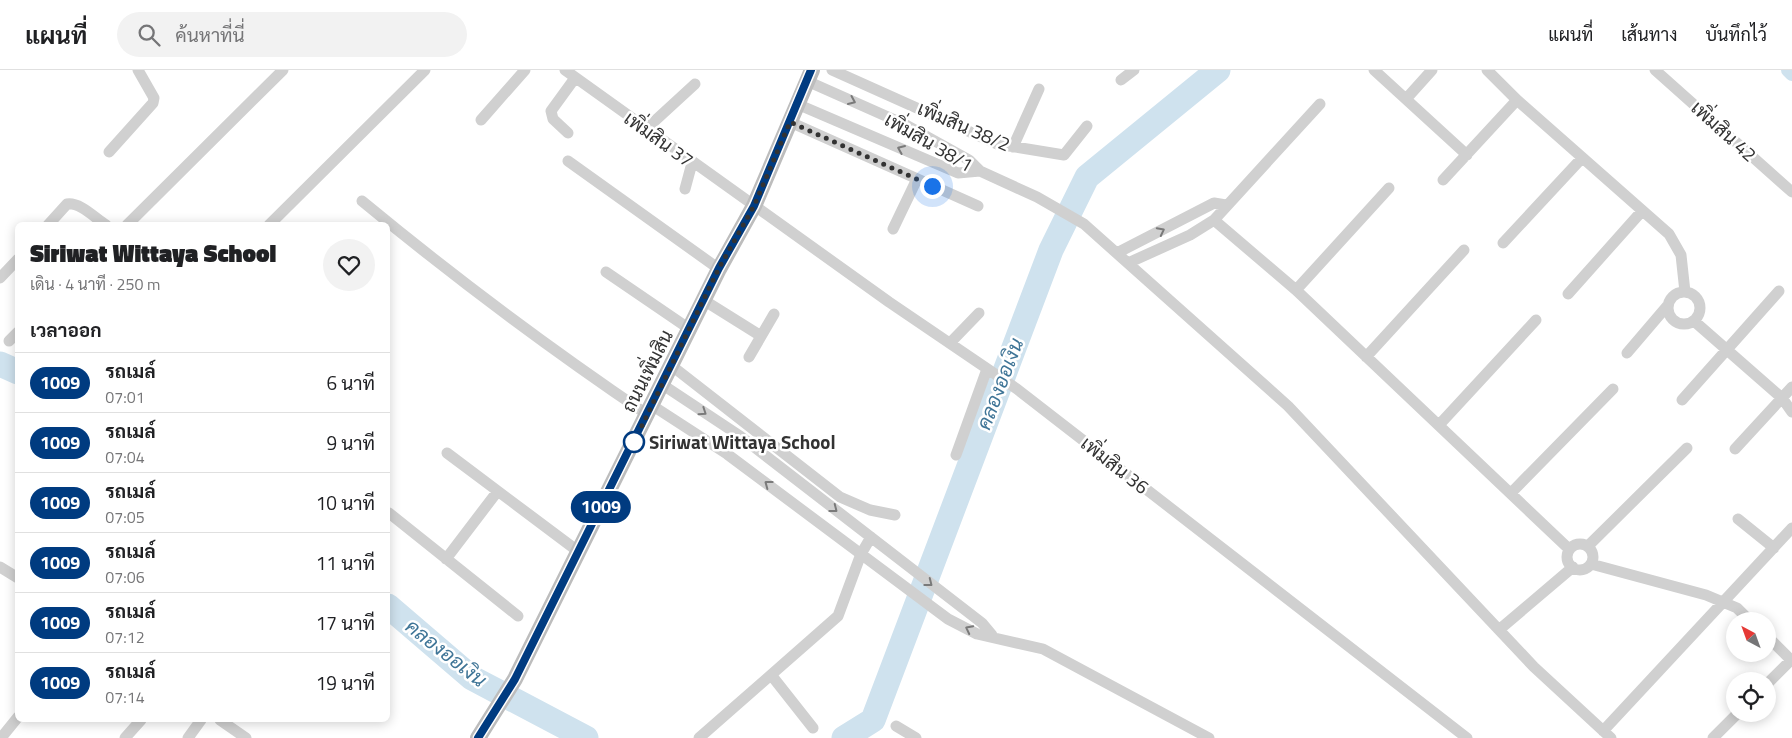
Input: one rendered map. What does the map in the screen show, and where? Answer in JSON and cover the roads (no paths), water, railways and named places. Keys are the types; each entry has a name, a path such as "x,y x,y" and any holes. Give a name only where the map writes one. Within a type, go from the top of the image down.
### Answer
{"street":[{"path":"109,152 153,103 154,98 138,70"},
{"path":"130,222 283,70"},
{"path":"272,222 425,70"},
{"path":"481,120 525,70"},
{"name":"เพิ่มสิน 37","path":"566,70 754,206"},
{"name":"เพิ่มสิน 38/2","path":"832,70 997,144 1064,155 1087,126"},
{"path":"1121,80 1134,70"},
{"path":"1374,70 1467,154"},
{"path":"1406,99 1432,70"},
{"path":"1487,70 1517,100 1669,234 1681,255 1684,292"},
{"name":"เพิ่มสิน 42","path":"1655,70 1792,192"},
{"name":"ถนนเพิ่มสิน","path":"478,738 515,679 705,301 719,268 754,206 809,75"},
{"name":"เพิ่มสิน 38/1","path":"809,75 969,160 980,171"},
{"path":"568,133 553,119 551,111 575,78"},
{"path":"646,129 695,84"},
{"path":"1013,147 1039,89"},
{"path":"1443,180 1517,100"},
{"name":"เพิ่มสิน 38/1","path":"797,104 958,173 980,171"},
{"path":"1128,263 1190,236 1214,220 1320,104"},
{"path":"790,122 978,206"},
{"path":"922,158 932,140"},
{"path":"1503,243 1582,158"},
{"path":"568,161 719,268"},
{"path":"685,189 692,163"},
{"path":"980,171 1037,197 1084,224 1288,406 1534,668 1607,734 1722,602 1792,528"},
{"path":"893,229 918,179"},
{"path":"1296,290 1389,188"},
{"path":"362,201 388,222"},
{"path":"51,222 66,204 70,203 78,206 102,222"},
{"path":"1117,253 1214,203 1226,205"},
{"name":"เพิ่มสิน 36","path":"754,206 1017,389 1467,738"},
{"path":"1568,294 1642,210"},
{"path":"1214,220 1296,290 1569,549"},
{"path":"390,224 440,265 574,366 727,454 948,619 977,634 992,635 1043,649 1209,738"},
{"path":"1366,357 1464,250"},
{"path":"0,278 15,262"},
{"path":"606,272 690,330"},
{"path":"1682,400 1779,291"},
{"path":"1627,353 1674,296 1684,292 1695,296 1698,300 1700,311 1694,321 1689,324 1678,323 1670,316 1668,305"},
{"path":"705,301 761,336"},
{"path":"950,344 979,313"},
{"path":"749,357 774,314"},
{"path":"1439,425 1536,320"},
{"path":"1694,321 1782,398 1792,412"},
{"path":"8,341 15,335"},
{"path":"672,366 840,497 870,510 895,515"},
{"path":"956,456 989,370"},
{"path":"663,385 740,436 958,606 982,622 992,635"},
{"path":"1735,448 1792,387"},
{"path":"1511,494 1613,389"},
{"path":"1588,546 1687,448"},
{"path":"446,453 579,552"},
{"path":"446,559 497,492"},
{"path":"390,514 518,616"},
{"path":"1738,519 1774,548"},
{"path":"699,738 772,676 838,616 861,554 870,537"},
{"path":"1578,544 1588,546 1593,554 1591,564 1582,570 1573,567 1567,559 1569,549 1578,544"},
{"path":"1591,564 1706,595 1737,608 1741,612"},
{"path":"0,567 15,576"},
{"path":"1500,630 1573,567"},
{"path":"1776,645 1792,660 1776,675"},
{"path":"772,676 813,728"},
{"path":"1,738 15,721"},
{"path":"125,738 139,722"},
{"path":"188,738 200,722"},
{"path":"223,722 246,738"},
{"path":"1712,738 1729,722"},
{"path":"896,726 916,738"}],"waterway":[{"name":"คลองออเงิน","path":"844,738 873,720 1051,250 1087,177 1218,70"},
{"path":"1788,70 1792,74"},
{"name":"คลองออเงิน","path":"0,364 15,371"},
{"name":"คลองออเงิน","path":"390,608 472,678 586,738"}],"place":[{"name":"Siriwat Wittaya School","path":"634,442"}]}
